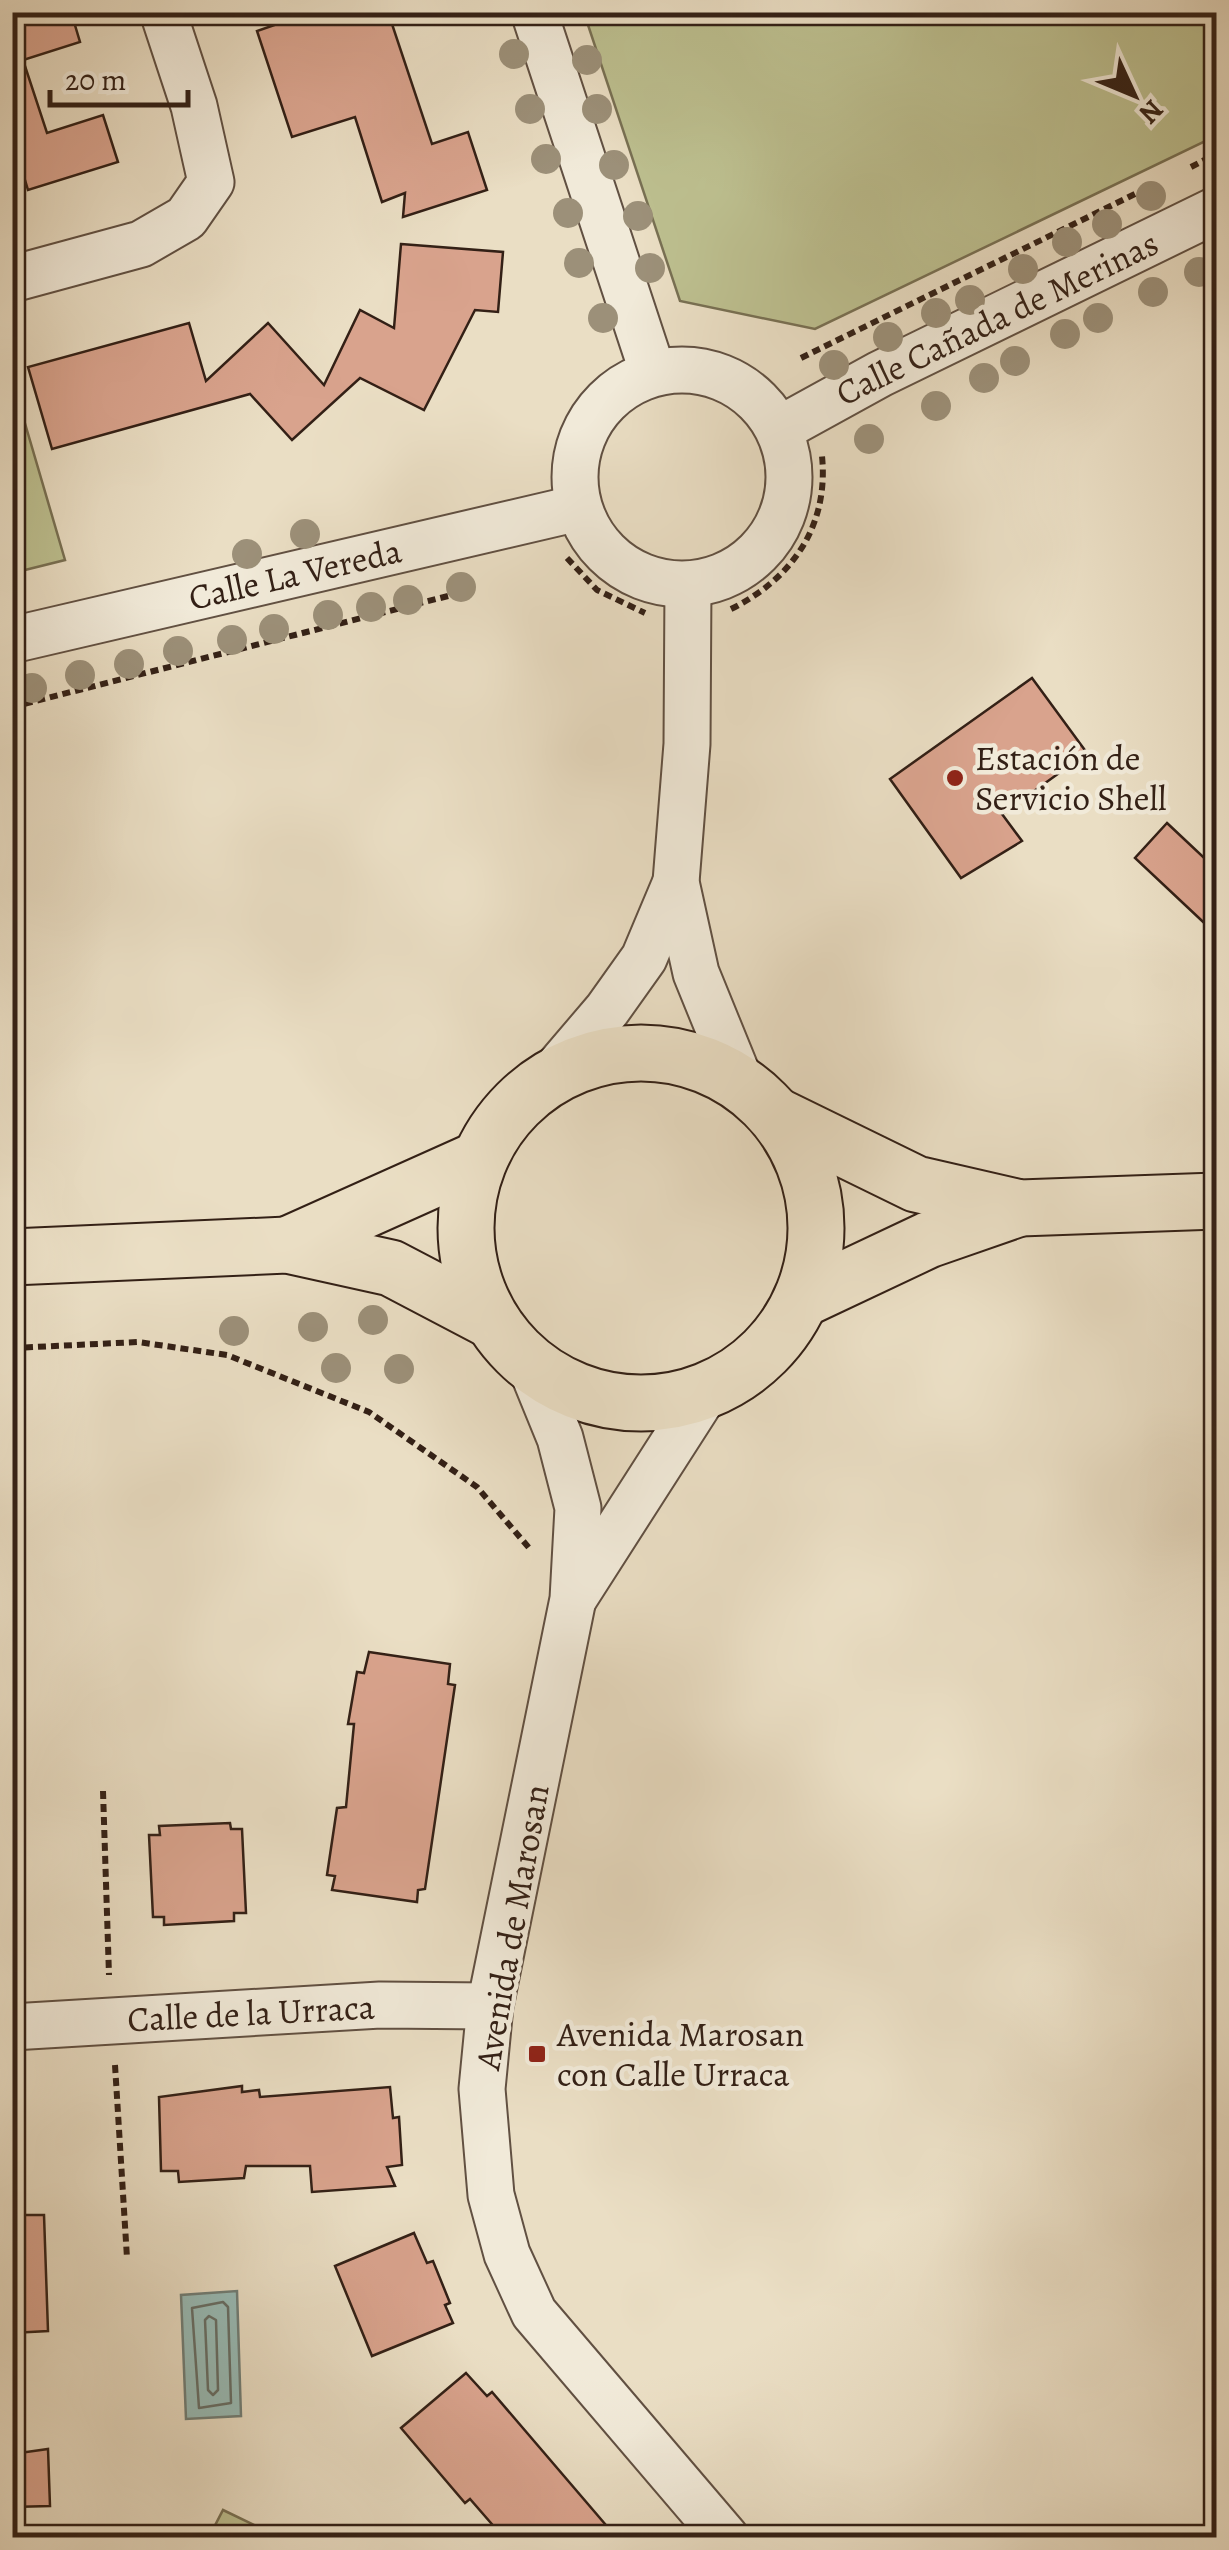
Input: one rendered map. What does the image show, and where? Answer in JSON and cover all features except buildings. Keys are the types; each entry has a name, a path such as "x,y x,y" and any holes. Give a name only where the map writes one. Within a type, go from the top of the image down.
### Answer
{"main road":[{"path":"760,1099 810,1173 817,1240 803,1299 758,1360 706,1392 639,1405 583,1395 531,1366 490,1320 469,1268 466,1210 479,1159 506,1114 549,1078 621,1053 682,1056 916,1184 1020,1208 1216,1201"},
{"path":"286,1244 479,1159"},
{"path":"803,1299 928,1240 1020,1208"},
{"path":"12,1257 286,1244 391,1268 490,1320"}],"street":[{"path":"12,279 140,244 186,218 211,182 194,106 162,12"},
{"path":"534,12 653,372"},
{"name":"Calle Cañada de Merinas","path":"780,429 880,374 1216,210"},
{"path":"706,371 752,395 780,429 790,479 786,504 766,544 732,573 688,601 620,566 594,540 578,508 574,465 587,424 616,392 653,372 706,371"},
{"name":"Calle La Vereda","path":"12,640 578,508"},
{"path":"688,601 687,744 676,882 696,973 760,1099"},
{"path":"549,1078 608,1010 644,958 676,882"},
{"name":"Avenida de Marosan","path":"531,1366 560,1438 578,1508 573,1599 490,2006 482,2089 491,2195 508,2254 534,2313 726,2538"},
{"name":"Avenida de Marosan","path":"573,1599 706,1392"},
{"name":"Calle de la Urraca","path":"12,2028 380,2005 490,2006"}],"path":[{"path":"1181,172 1216,154"},
{"path":"800,358 1146,188"},
{"path":"550,548 566,556 597,590 647,614 688,601 730,610 758,596 790,568 806,544 821,501 822,451"},
{"path":"12,707 456,594 449,568"},
{"path":"12,1348 138,1342 227,1354 369,1412 477,1486 573,1599"},
{"path":"103,1791 110,1984"},
{"path":"114,2046 128,2258"}],"green space":[{"path":"584,13 1216,13 1216,136 815,329 680,301"},
{"path":"12,379 65,560 13,573 12,573"},
{"path":"223,2510 279,2537 209,2537"}],"water":[{"path":"237,2291 241,2416 186,2419 181,2295"}],"place":[{"name":"Estación de Servicio Shell","path":"955,778"},
{"name":"Avenida Marosan con Calle Urraca","path":"537,2054"}]}
